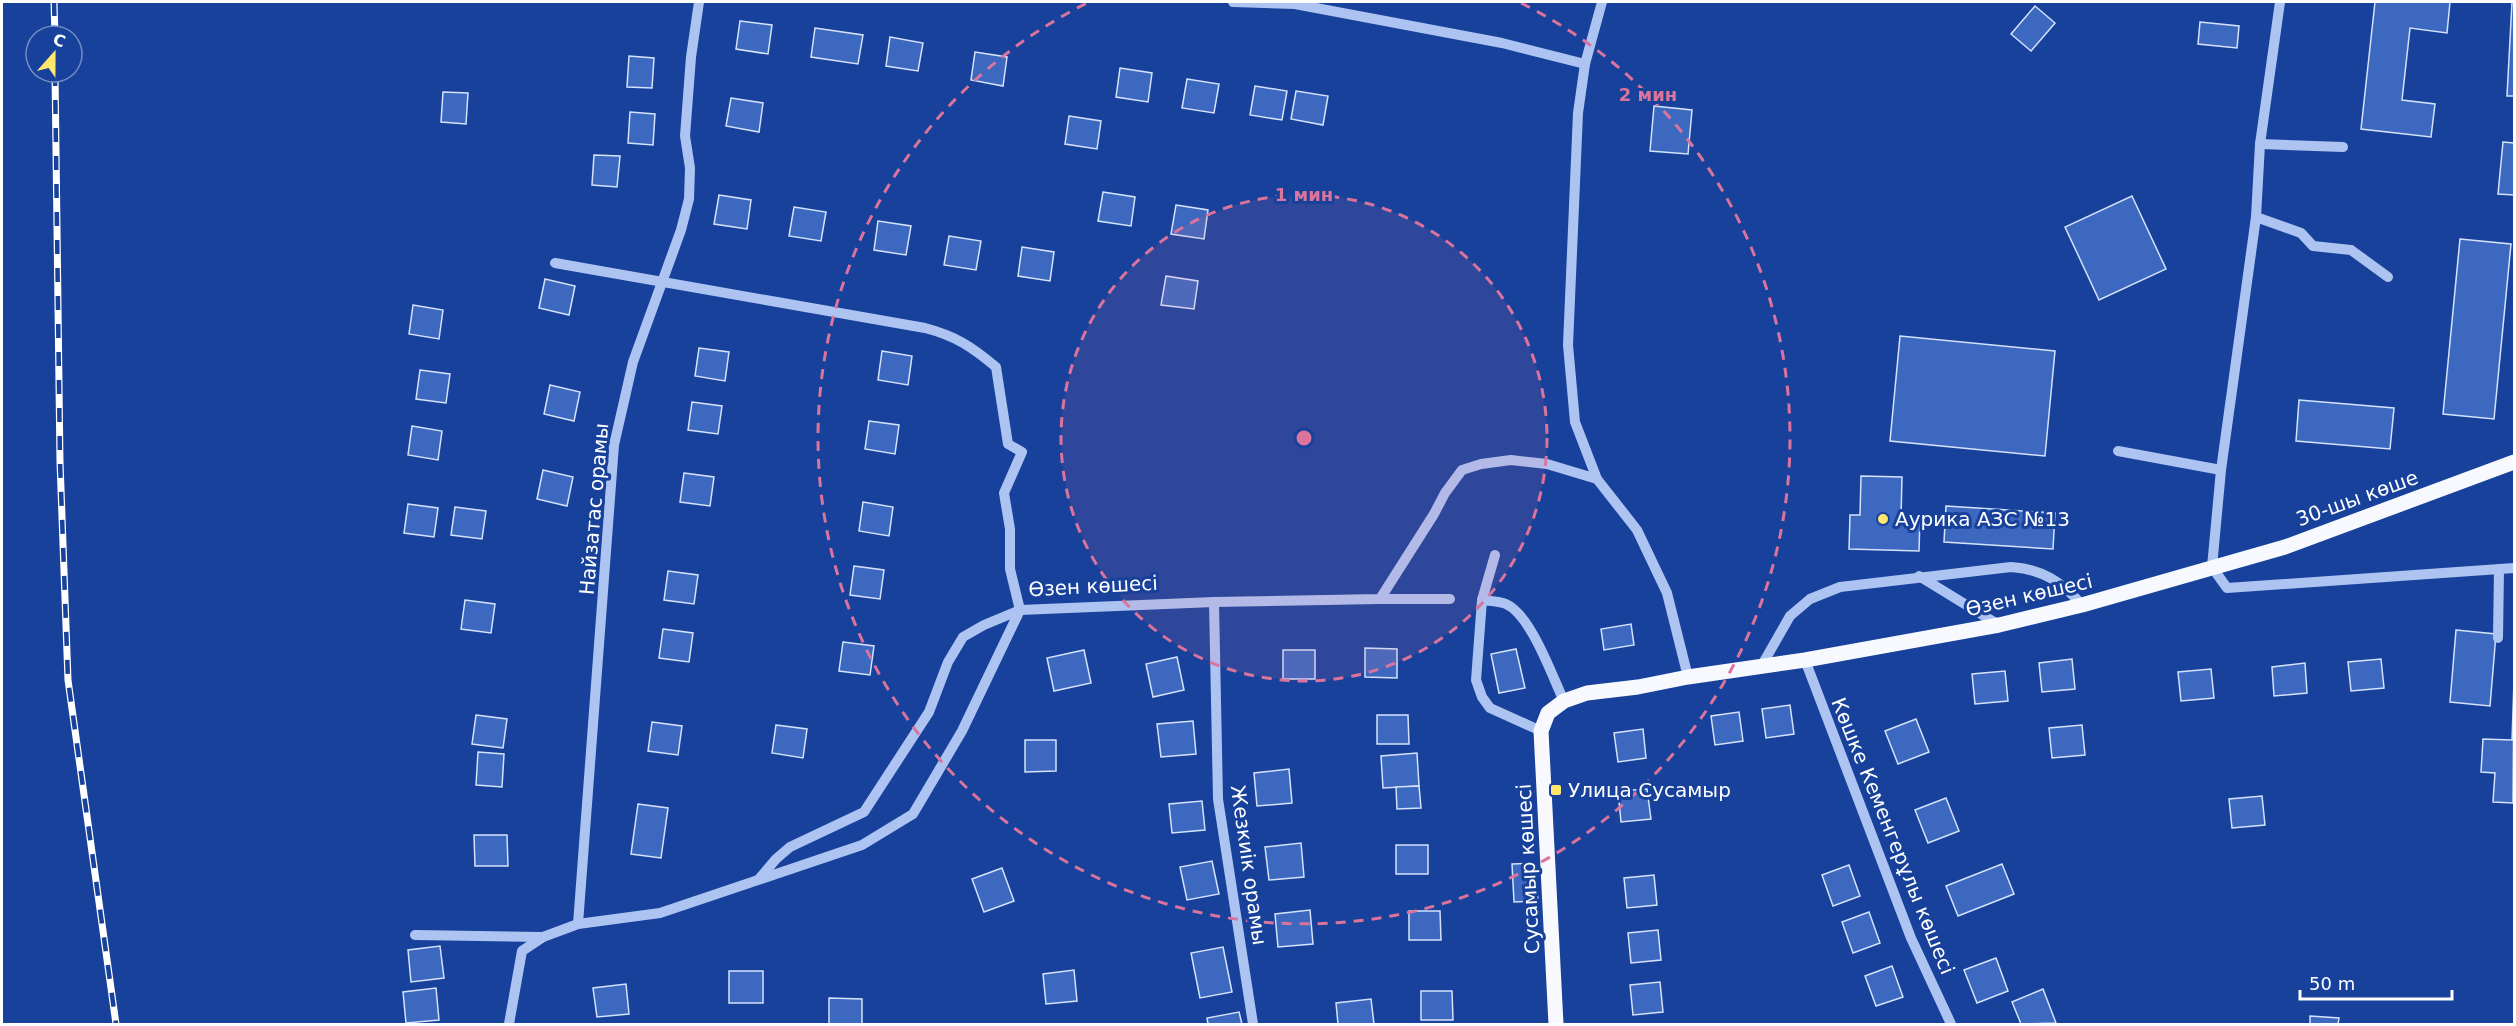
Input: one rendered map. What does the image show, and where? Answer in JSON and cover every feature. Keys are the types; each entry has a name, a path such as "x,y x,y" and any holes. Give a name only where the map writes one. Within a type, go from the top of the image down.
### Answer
{"main road":[{"name":"30-шы көше","path":"2212,567 2285,547 2514,462"},
{"name":"Өзен көшесі","path":"1548,713 1564,701 1587,693 1805,660 1999,625 2082,605 2212,567"},
{"name":"Сусамыр көшесі","path":"1548,713 1541,731 1556,1024"}],"street":[{"name":"Найзатас орамы","path":"578,924 614,445 633,362 689,199 690,168 684,136 691,57 699,2"},
{"path":"1233,2 1295,4 1502,43 1585,64"},
{"path":"1602,2 1585,64 1578,113 1568,345 1575,422 1598,478 1637,530 1667,593 1688,677"},
{"path":"2280,2 2260,144 2256,217 2222,470 2212,567 2227,588 2514,568"},
{"path":"2260,144 2343,147"},
{"path":"2256,217 2301,233 2313,246 2351,250 2388,277"},
{"path":"509,1024 522,951 543,937 578,924 660,913 862,845 913,814 962,731 1020,610 1010,569 1010,529 1004,493 1022,452 1008,444 996,367 972,346 948,334 555,263"},
{"path":"2118,451 2222,470"},
{"path":"1380,599 1445,493 1462,470 1481,464 1511,460 1547,464 1598,478"},
{"path":"1495,555 1482,600 1476,680 1482,698 1491,708 1501,715 1541,731"},
{"path":"1762,665 1790,616 1810,599 1840,587 1920,576 2011,567 2030,568 2069,590 2082,605"},
{"path":"2498,638 2499,569"},
{"path":"1920,576 1999,625"},
{"name":"Өзен көшесі","path":"758,880 790,847 864,812 929,712 948,662 963,637 984,625 1020,610 1214,602 1450,599"},
{"path":"1482,600 1505,603 1517,612 1529,628 1564,701"},
{"name":"Жезкиік орамы","path":"1214,602 1218,799 1253,1024"},
{"name":"Көшке Кеменгерұлы көшесі","path":"1805,660 1911,938 1951,1024"},
{"path":"415,935 543,937"}],"building":[{"path":"2375,2 2450,2 2447,33 2410,28 2402,100 2435,104 2431,137 2361,129"},
{"path":"2512,2 2514,2 2514,96 2507,96"},
{"path":"2035,6 2055,23 2031,51 2011,34"},
{"path":"740,21 772,25 768,54 736,49"},
{"path":"2200,22 2239,26 2237,48 2198,44"},
{"path":"815,28 863,35 858,64 811,57"},
{"path":"890,37 923,43 918,71 886,66"},
{"path":"975,52 1007,57 1003,86 971,80"},
{"path":"629,56 654,58 652,88 627,87"},
{"path":"1120,68 1152,73 1148,102 1116,97"},
{"path":"1187,79 1219,84 1214,113 1182,108"},
{"path":"1255,86 1287,91 1282,120 1250,115"},
{"path":"1296,91 1328,96 1323,125 1291,119"},
{"path":"443,92 468,93 466,124 441,122"},
{"path":"731,98 763,103 759,132 726,126"},
{"path":"1654,106 1692,110 1688,154 1650,151"},
{"path":"630,112 655,114 653,145 628,143"},
{"path":"1069,116 1101,121 1097,149 1065,144"},
{"path":"2503,142 2514,143 2514,195 2498,194"},
{"path":"594,155 620,156 617,187 592,185"},
{"path":"1103,192 1135,197 1131,226 1098,221"},
{"path":"719,195 751,200 747,229 714,224"},
{"path":"2132,196 2166,269 2099,300 2065,227"},
{"path":"1176,205 1208,210 1204,239 1171,234"},
{"path":"794,207 826,212 821,241 789,236"},
{"path":"878,221 911,226 906,255 874,250"},
{"path":"949,236 981,241 976,270 944,265"},
{"path":"2460,239 2511,244 2494,419 2443,414"},
{"path":"1022,247 1054,252 1050,281 1018,276"},
{"path":"1166,276 1198,281 1194,309 1161,305"},
{"path":"545,279 575,286 569,315 539,308"},
{"path":"413,305 443,310 439,339 409,334"},
{"path":"1900,336 2055,351 2045,456 1890,441"},
{"path":"699,348 729,352 725,381 695,376"},
{"path":"882,351 912,356 908,385 878,380"},
{"path":"420,370 450,374 446,403 416,399"},
{"path":"550,385 580,392 574,421 544,414"},
{"path":"2299,400 2394,408 2390,449 2296,441"},
{"path":"692,402 722,406 718,434 688,430"},
{"path":"869,421 899,425 895,454 865,449"},
{"path":"412,426 442,431 438,460 408,455"},
{"path":"543,470 573,477 567,506 537,499"},
{"path":"684,473 714,477 710,506 680,502"},
{"path":"1861,476 1902,477 1901,518 1920,518 1919,551 1849,549 1850,515 1860,515"},
{"path":"863,502 893,507 889,536 859,531"},
{"path":"408,504 438,508 434,537 404,533"},
{"path":"1946,506 2055,513 2053,549 1944,542"},
{"path":"455,507 486,511 482,539 451,535"},
{"path":"854,566 884,570 880,599 850,595"},
{"path":"668,571 698,575 694,604 664,600"},
{"path":"465,600 495,604 491,633 461,629"},
{"path":"1631,624 1634,645 1604,650 1601,629"},
{"path":"663,629 693,633 689,662 659,658"},
{"path":"2456,630 2496,634 2490,706 2450,702"},
{"path":"843,642 874,646 870,675 839,671"},
{"path":"1365,648 1397,649 1397,678 1365,677"},
{"path":"1516,649 1525,688 1499,693 1491,654"},
{"path":"1084,650 1091,683 1054,691 1047,658"},
{"path":"1283,650 1315,650 1315,679 1283,679"},
{"path":"1177,657 1184,690 1153,697 1146,664"},
{"path":"2072,659 2075,689 2042,692 2039,663"},
{"path":"2381,659 2384,688 2351,691 2348,662"},
{"path":"2305,663 2307,693 2274,696 2272,667"},
{"path":"2211,669 2214,698 2181,701 2178,672"},
{"path":"2005,671 2008,701 1975,704 1972,674"},
{"path":"2514,681 2513,803 2493,802 2495,773 2481,772 2483,739 2512,740"},
{"path":"1790,705 1794,734 1766,738 1762,709"},
{"path":"1739,712 1743,741 1715,745 1711,716"},
{"path":"476,715 507,719 503,748 472,744"},
{"path":"1377,715 1408,715 1409,744 1377,744"},
{"path":"1916,719 1929,752 1898,764 1885,731"},
{"path":"1193,721 1196,754 1161,757 1157,724"},
{"path":"652,722 682,726 678,755 648,751"},
{"path":"776,725 807,729 803,758 772,753"},
{"path":"2082,725 2085,755 2052,758 2049,728"},
{"path":"1643,729 1646,758 1618,762 1614,733"},
{"path":"1025,740 1056,740 1056,771 1025,772"},
{"path":"478,752 504,754 502,787 476,785"},
{"path":"1417,753 1419,786 1383,788 1381,756"},
{"path":"1289,769 1292,803 1257,806 1254,773"},
{"path":"1419,786 1421,808 1397,809 1396,787"},
{"path":"1647,789 1651,819 1621,822 1618,791"},
{"path":"2262,796 2265,825 2232,828 2229,799"},
{"path":"1946,798 1959,831 1928,843 1915,810"},
{"path":"1202,801 1205,830 1172,833 1169,804"},
{"path":"638,804 668,808 661,858 631,854"},
{"path":"474,835 507,835 508,866 475,866"},
{"path":"1301,843 1304,877 1269,880 1265,847"},
{"path":"1396,845 1428,845 1428,874 1396,874"},
{"path":"1212,861 1219,894 1187,900 1180,867"},
{"path":"1535,863 1538,901 1514,902 1512,864"},
{"path":"2002,864 2014,894 1958,916 1946,886"},
{"path":"1849,865 1860,896 1833,906 1822,875"},
{"path":"1002,868 1014,901 984,912 972,879"},
{"path":"1654,875 1657,905 1627,908 1624,878"},
{"path":"1310,910 1313,944 1278,947 1275,914"},
{"path":"1409,911 1440,911 1441,940 1409,940"},
{"path":"1869,912 1880,943 1853,953 1842,922"},
{"path":"1658,930 1661,960 1631,963 1628,933"},
{"path":"440,946 444,978 411,982 408,950"},
{"path":"1223,947 1232,992 1200,998 1191,953"},
{"path":"1996,958 2008,991 1977,1003 1964,970"},
{"path":"1892,966 1903,997 1876,1006 1865,976"},
{"path":"1074,970 1077,1001 1046,1004 1043,974"},
{"path":"729,971 763,971 763,1003 729,1003"},
{"path":"1660,982 1663,1012 1633,1015 1630,985"},
{"path":"626,984 629,1014 597,1017 593,988"},
{"path":"436,988 439,1020 406,1023 403,992"},
{"path":"2043,989 2056,1023 2021,1024 2012,1002"},
{"path":"1421,991 1452,991 1453,1020 1421,1020"},
{"path":"829,998 862,999 862,1024 829,1024"},
{"path":"1371,999 1374,1024 1338,1024 1336,1003"},
{"path":"1239,1012 1242,1024 1208,1024 1207,1018"},
{"path":"2310,1016 2339,1018 2338,1024 2310,1024"}],"railway":[{"path":"54,2 55,24"},
{"path":"55,84 60,462 68,680 116,1024"}],"place":[{"name":"Аурика АЗС №13","path":"1883,519"},
{"name":"Улица Сусамыр","path":"1556,790"}]}
